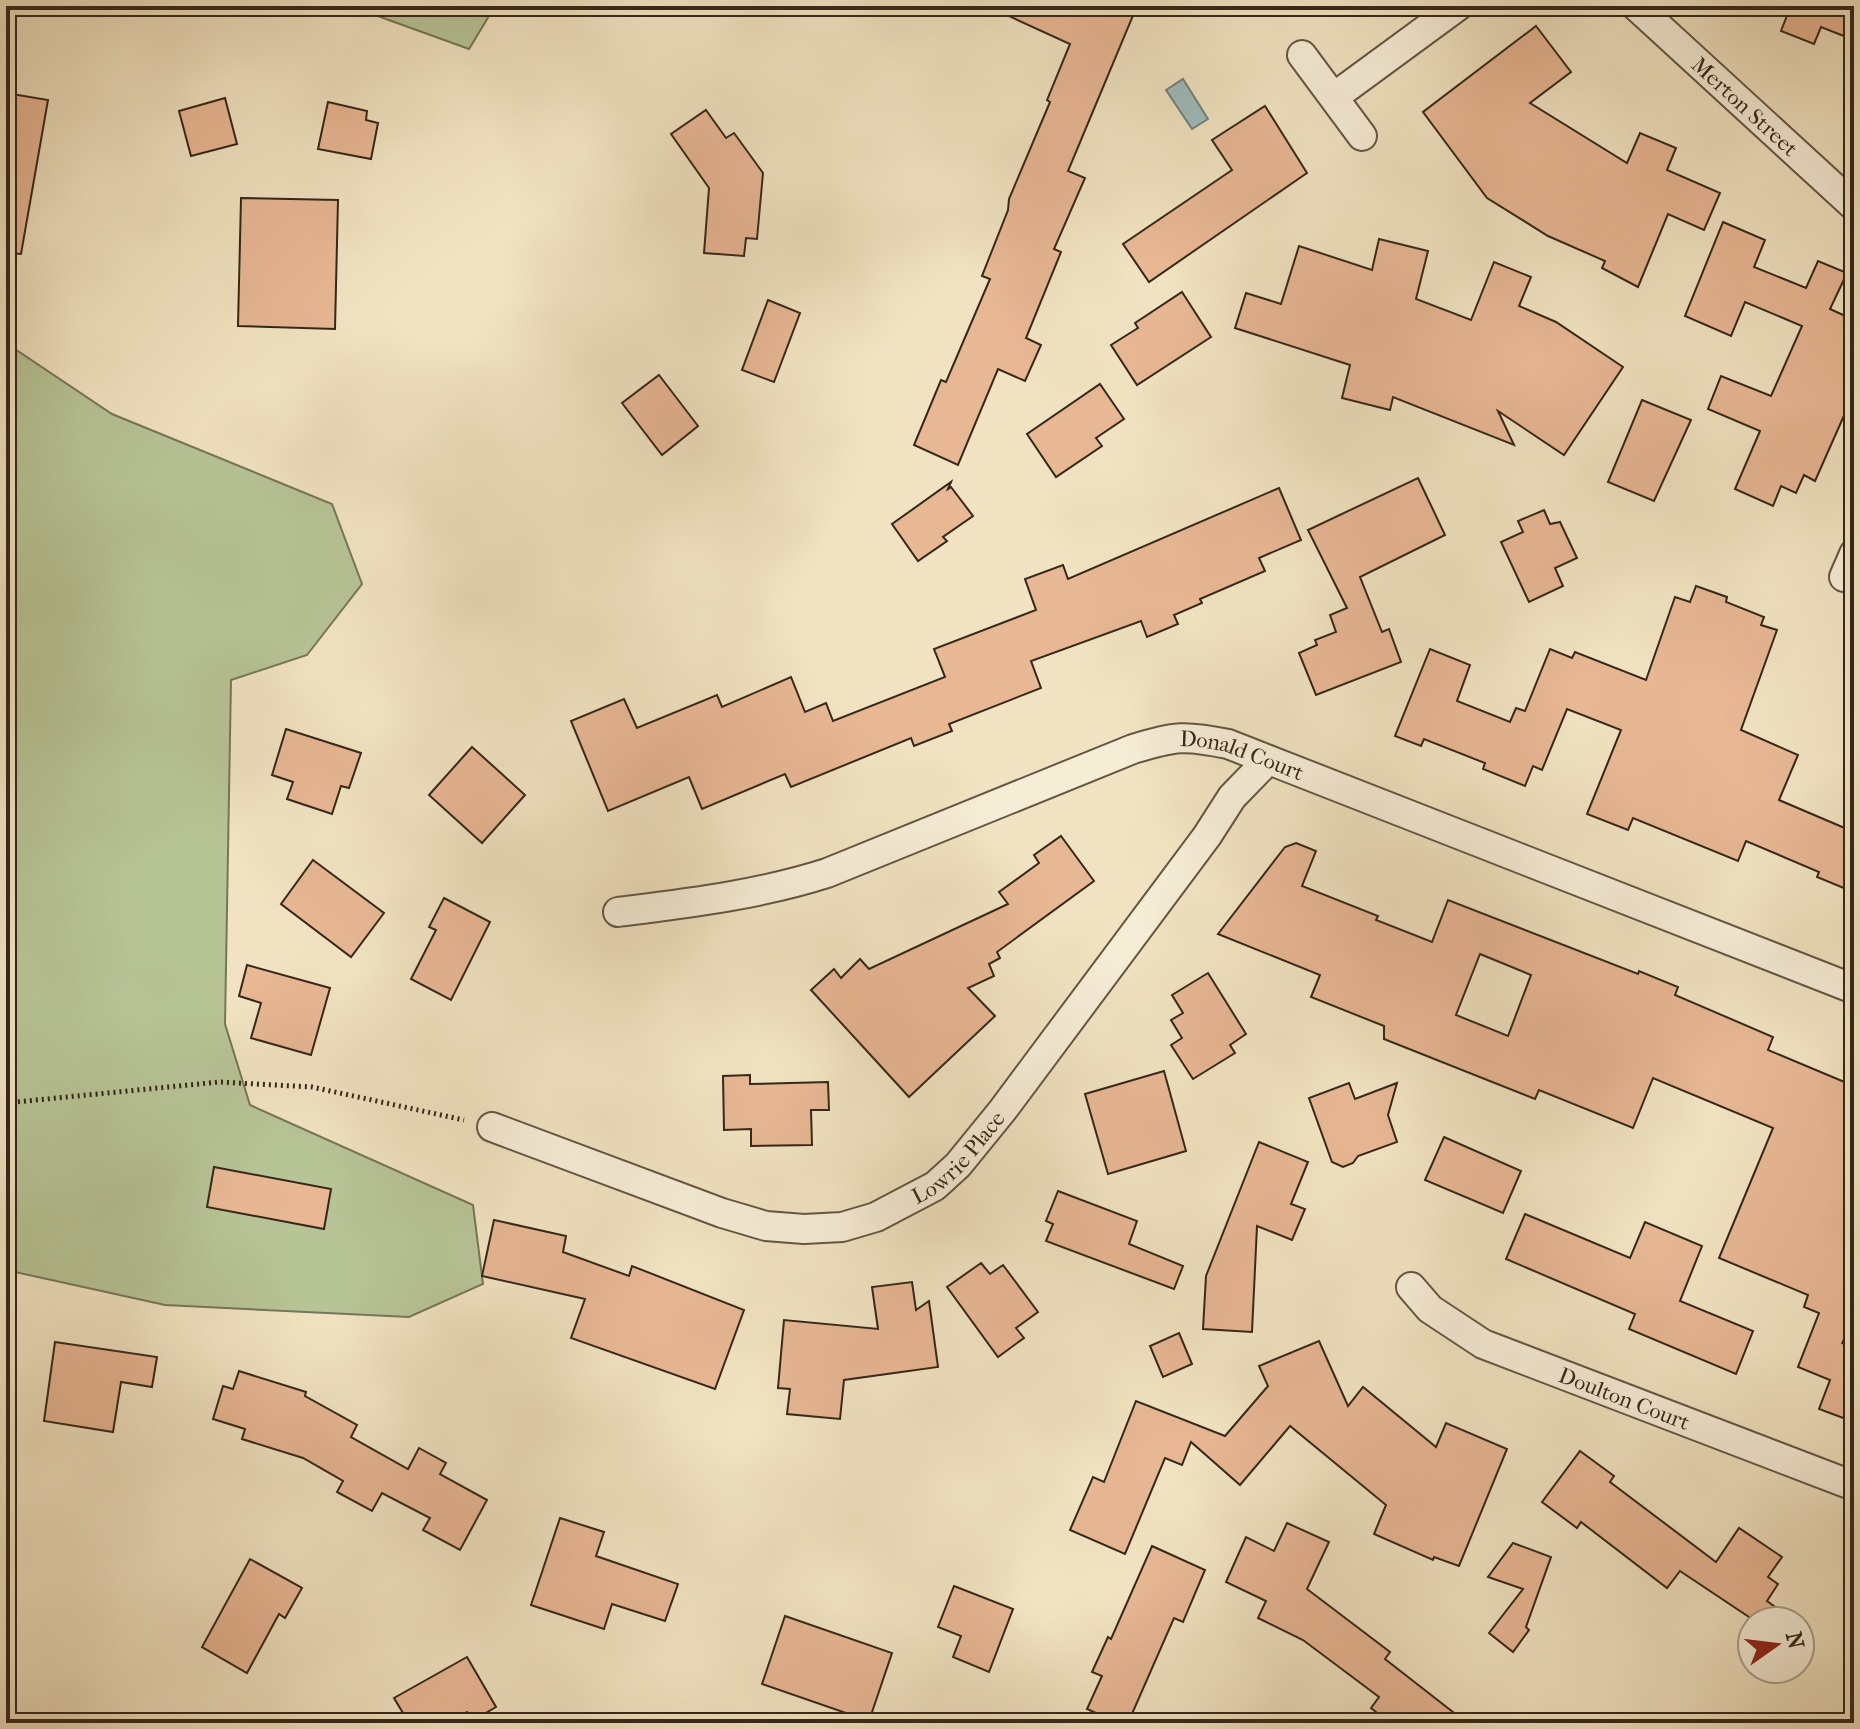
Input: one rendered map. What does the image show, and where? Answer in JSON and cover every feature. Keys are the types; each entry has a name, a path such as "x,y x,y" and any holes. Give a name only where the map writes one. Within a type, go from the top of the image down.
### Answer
{"street":[{"path":"1334,97 1458,6"},
{"name":"Merton Street","path":"1636,6 1854,206"},
{"path":"1302,55 1362,136"},
{"name":"Donald Court","path":"618,912 738,897 782,888 827,873 1133,749 1165,739 1191,736 1228,744 1854,989"},
{"name":"Lowrie Place","path":"492,1127 722,1213 766,1226 804,1229 842,1227 905,1204 935,1186 982,1136 1207,836 1232,797 1268,760"},
{"name":"Doulton Court","path":"1411,1287 1430,1309 1483,1344 1854,1486"}],"path":[{"path":"6,1103 219,1082 312,1087 492,1127"}],"green space":[{"path":"350,6 495,6 469,49"},
{"path":"6,343 112,414 332,504 362,584 307,655 231,680 225,1024 250,1105 473,1205 483,1284 409,1317 165,1305 6,1270"}],"water":[{"path":"1183,79 1208,119 1192,129 1166,90"}],"building":[{"path":"987,6 1137,6 1068,171 1085,178 1054,249 1061,252 1026,338 1041,345 1025,381 998,369 958,465 914,445 941,380 946,382 990,279 982,276 1070,44"},
{"path":"1773,6 1854,6 1854,40 1821,27 1814,44 1781,31 1788,13"},
{"path":"1536,26 1571,72 1530,103 1627,163 1640,133 1676,148 1667,170 1720,193 1704,230 1668,214 1638,287 1602,268 1605,261 1548,236 1487,198 1423,112"},
{"path":"6,93 48,100 21,254 6,253"},
{"path":"225,98 237,144 191,156 179,111"},
{"path":"328,102 367,111 366,120 378,123 371,159 318,149"},
{"path":"1265,106 1307,173 1149,282 1123,244 1232,170 1212,140"},
{"path":"706,110 726,138 734,133 763,173 757,239 746,238 744,256 704,253 709,188 671,134"},
{"path":"241,198 338,200 335,329 238,326"},
{"path":"1723,222 1765,240 1754,267 1806,288 1818,261 1847,273 1830,309 1854,320 1854,393 1815,481 1804,475 1796,493 1781,486 1773,506 1735,489 1760,431 1708,409 1721,376 1771,396 1802,326 1745,302 1731,336 1685,316"},
{"path":"1379,239 1428,251 1416,299 1471,320 1494,262 1531,277 1519,306 1556,322 1623,367 1564,455 1498,411 1514,445 1393,397 1390,410 1342,398 1350,365 1235,328 1246,293 1281,304 1299,246 1372,270"},
{"path":"1182,292 1211,337 1137,385 1111,345 1138,328 1135,323"},
{"path":"768,300 800,313 774,382 742,370"},
{"path":"659,375 698,426 662,455 622,403"},
{"path":"1100,384 1124,419 1096,438 1102,446 1056,477 1027,434"},
{"path":"1642,400 1691,420 1654,501 1608,482"},
{"path":"1418,478 1445,535 1360,577 1382,632 1389,629 1401,662 1316,695 1299,653 1317,645 1315,640 1336,632 1330,615 1347,608 1308,530"},
{"path":"951,482 948,489 951,487 973,516 943,537 947,541 918,561 892,524"},
{"path":"1279,488 1301,540 1259,558 1265,571 1200,599 1202,603 1174,615 1178,624 1147,637 1141,621 1031,661 1041,688 949,724 952,731 914,746 911,738 791,787 785,774 702,809 689,777 608,811 571,721 624,699 637,728 717,695 722,707 791,677 805,712 826,703 833,721 945,677 934,649 1036,610 1025,579 1063,565 1068,579"},
{"path":"1544,510 1550,524 1560,522 1577,558 1555,568 1563,586 1529,602 1501,542 1523,532 1518,521"},
{"path":"1696,586 1727,597 1726,602 1764,617 1761,625 1777,630 1741,730 1798,755 1779,800 1854,832 1854,870 1846,889 1817,877 1819,872 1746,841 1738,861 1633,818 1628,830 1587,814 1621,730 1567,709 1542,770 1533,766 1525,786 1483,769 1485,763 1424,739 1421,746 1395,736 1430,649 1470,665 1457,701 1510,722 1516,708 1525,711 1550,649 1572,658 1575,652 1646,680 1675,597 1690,602"},
{"path":"286,729 361,753 349,788 341,786 332,814 287,799 293,782 272,775"},
{"path":"472,747 525,795 482,843 429,795"},
{"path":"1061,836 1094,881 997,952 1000,958 989,964 994,976 968,988 995,1016 909,1097 811,990 834,969 841,978 860,959 869,969 1008,904 999,892 1039,863 1034,855"},
{"path":"1296,843 1316,851 1302,886 1378,916 1376,920 1432,942 1448,900 1678,987 1675,995 1773,1037 1768,1050 1854,1086 1854,1313 1842,1344 1851,1324 1854,1324 1854,1422 1819,1409 1830,1380 1798,1367 1819,1313 1804,1307 1808,1295 1719,1258 1773,1128 1653,1078 1633,1128 1539,1090 1535,1099 1384,1039 1384,1026 1311,997 1320,975 1218,934 1285,847","holes":["1480,954 1531,975 1508,1036 1456,1015"]},
{"path":"313,860 384,913 351,957 281,904"},
{"path":"444,898 490,922 451,1000 411,979 436,930 429,927"},
{"path":"247,965 330,988 311,1055 251,1038 261,1003 239,996"},
{"path":"1208,973 1246,1034 1230,1045 1235,1053 1193,1079 1171,1045 1182,1038 1171,1020 1183,1013 1172,995"},
{"path":"1164,1071 1186,1151 1108,1174 1085,1094"},
{"path":"750,1075 750,1084 828,1082 829,1110 811,1110 812,1145 751,1146 751,1129 724,1130 723,1076"},
{"path":"1349,1083 1355,1099 1397,1083 1388,1115 1397,1142 1358,1156 1353,1163 1343,1167 1332,1162 1309,1098"},
{"path":"1444,1137 1521,1171 1503,1213 1425,1180"},
{"path":"1259,1142 1308,1162 1291,1204 1305,1209 1292,1240 1257,1226 1252,1332 1203,1329 1206,1276"},
{"path":"214,1167 331,1189 324,1229 207,1207"},
{"path":"1058,1191 1137,1221 1129,1244 1183,1266 1174,1289 1046,1241 1053,1224 1046,1221"},
{"path":"1525,1214 1630,1258 1645,1222 1702,1246 1680,1301 1753,1331 1736,1374 1629,1329 1635,1314 1506,1259"},
{"path":"494,1220 566,1236 563,1252 629,1276 632,1266 744,1310 715,1389 571,1338 585,1299 482,1276"},
{"path":"981,1263 990,1274 1003,1265 1038,1312 1016,1328 1024,1338 998,1357 947,1287"},
{"path":"912,1282 916,1310 929,1301 938,1367 844,1380 840,1419 787,1414 790,1389 778,1388 784,1320 878,1329 872,1287"},
{"path":"1179,1333 1192,1364 1163,1377 1150,1346"},
{"path":"1319,1341 1348,1406 1363,1387 1436,1447 1446,1423 1507,1449 1459,1566 1434,1557 1433,1560 1374,1534 1386,1505 1290,1426 1240,1485 1191,1442 1182,1465 1165,1458 1125,1554 1070,1530 1093,1477 1104,1482 1136,1401 1225,1436 1268,1386 1259,1366"},
{"path":"55,1342 157,1357 152,1387 121,1382 113,1432 44,1421"},
{"path":"239,1371 306,1392 305,1396 357,1425 351,1437 408,1469 419,1448 446,1463 440,1474 487,1500 460,1550 423,1530 430,1518 382,1493 372,1511 337,1492 343,1481 303,1458 242,1439 245,1429 213,1419 223,1386 233,1389"},
{"path":"1580,1451 1614,1476 1610,1482 1716,1562 1739,1528 1782,1557 1768,1577 1778,1584 1767,1601 1772,1605 1736,1605 1736,1608 1680,1571 1667,1588 1581,1522 1577,1528 1542,1502"},
{"path":"560,1518 604,1532 596,1556 678,1584 665,1621 612,1604 604,1629 531,1605"},
{"path":"1287,1523 1329,1542 1307,1589 1390,1652 1385,1659 1467,1723 1390,1723 1371,1708 1379,1697 1303,1640 1258,1618 1266,1601 1226,1582 1246,1537 1274,1551"},
{"path":"1513,1543 1551,1557 1526,1627 1529,1630 1513,1652 1489,1633 1523,1589 1488,1577"},
{"path":"1152,1546 1205,1570 1183,1622 1174,1618 1128,1723 1118,1723 1087,1709 1102,1676 1092,1672 1108,1637 1111,1639"},
{"path":"250,1559 302,1588 285,1618 279,1614 247,1673 202,1647"},
{"path":"954,1586 1013,1609 989,1672 953,1657 961,1636 938,1627"},
{"path":"785,1616 892,1653 869,1721 762,1684"},
{"path":"467,1657 496,1707 472,1721 467,1712 447,1723 409,1723 394,1698"}]}
